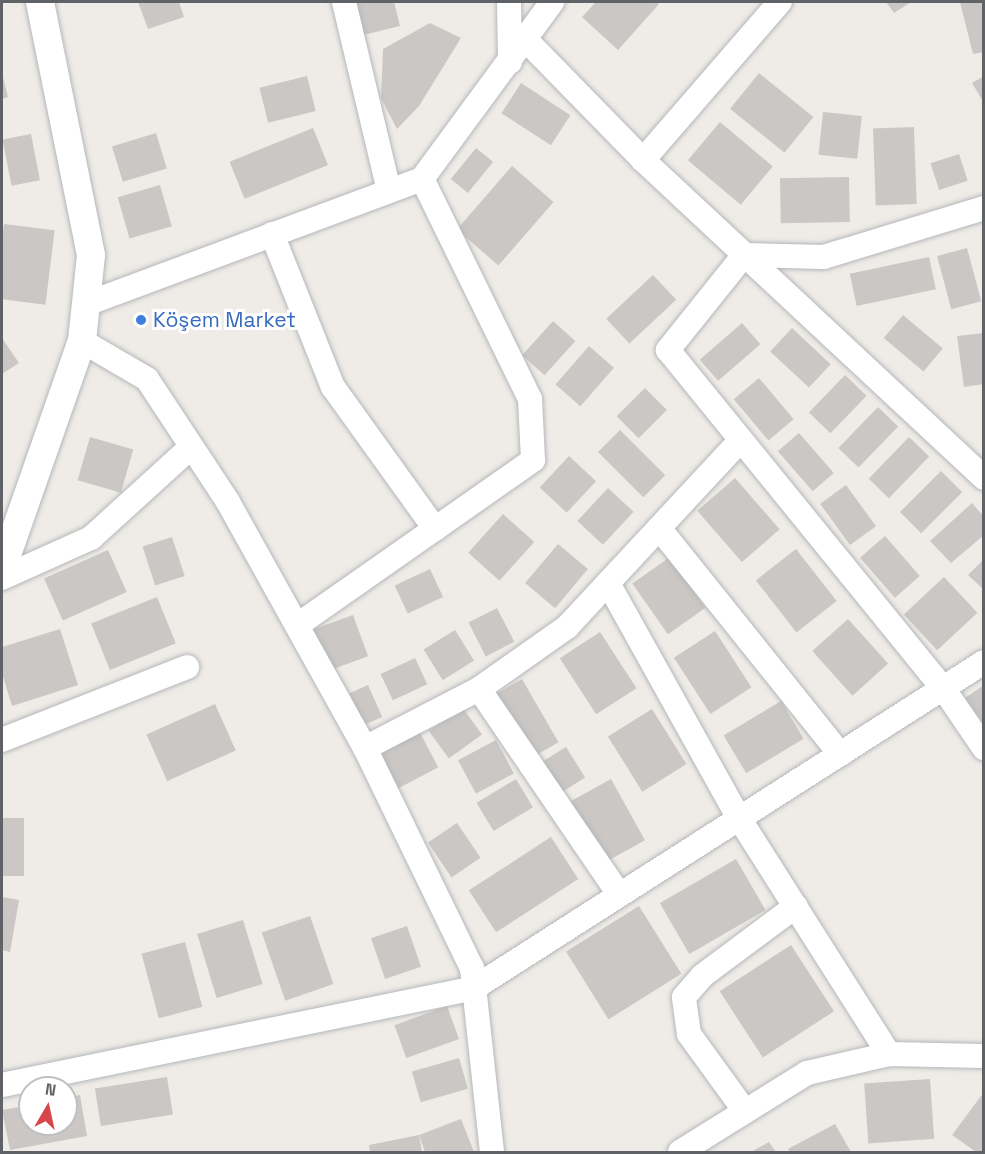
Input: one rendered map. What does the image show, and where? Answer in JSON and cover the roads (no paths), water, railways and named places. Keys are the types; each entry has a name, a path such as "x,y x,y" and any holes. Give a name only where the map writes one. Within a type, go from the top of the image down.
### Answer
{"street":[{"path":"2,569 82,341 92,255 40,2"},
{"path":"344,2 389,191"},
{"path":"509,2 510,62"},
{"path":"86,304 422,179 552,2"},
{"path":"643,160 780,2"},
{"path":"526,40 643,160 984,478"},
{"path":"299,624 533,460 530,399 422,179"},
{"path":"744,255 824,257 984,208"},
{"path":"272,234 333,387 435,529"},
{"path":"744,255 668,350 943,688 984,747"},
{"path":"82,341 147,379 299,624 364,748 472,968 492,1152"},
{"path":"364,748 479,689 567,627 741,440"},
{"path":"2,578 91,538 191,447"},
{"path":"659,528 840,754"},
{"path":"608,583 739,819 889,1054"},
{"path":"2,1085 474,988 984,662"},
{"path":"2,741 187,667"},
{"path":"479,689 619,894"},
{"path":"744,1110 689,1034 684,997 702,976 796,906"},
{"path":"680,1152 744,1110 807,1073 889,1054 984,1056"}],"place":[{"name":"Köşem Market","path":"141,320"}]}
